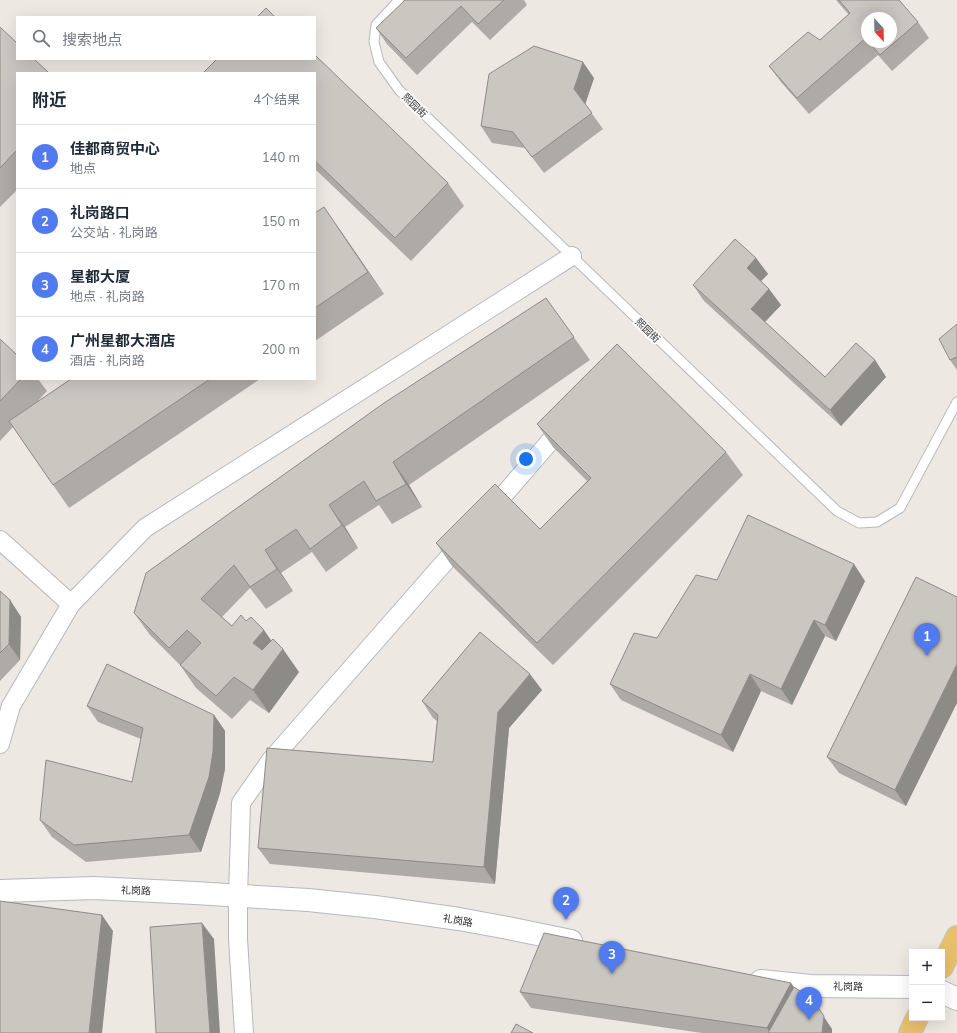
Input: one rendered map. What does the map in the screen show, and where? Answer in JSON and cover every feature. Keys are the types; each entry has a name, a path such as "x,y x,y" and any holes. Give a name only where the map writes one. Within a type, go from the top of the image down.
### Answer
{"main road":[{"path":"945,960 957,937"},
{"path":"910,1033 916,1021"}],"street":[{"path":"0,744 11,706 71,604 145,528 572,256"},
{"path":"244,1033 238,939 241,803 271,760 575,413"},
{"path":"0,540 71,604"},
{"name":"礼岗路","path":"0,891 94,888 308,900 375,907 508,928 588,945"},
{"name":"礼岗路","path":"739,978 811,986 909,987"},
{"path":"945,993 957,999"}],"lane":[{"name":"熙园街","path":"400,0 376,25 374,42 379,62 400,90 837,511 859,523 877,522 900,508 957,402"}],"building":[{"path":"405,0 504,0 478,24 461,6 406,58 376,28"},
{"path":"839,0 899,0 918,22 897,40 897,12 861,12 861,42 797,98 769,66 808,32 820,40 850,13"},
{"path":"266,8 274,16 258,16"},
{"path":"0,27 16,42 16,60 35,60 48,72 16,72 16,151 0,168"},
{"path":"534,46 583,62 574,89 592,113 532,157 513,132 481,126 489,74"},
{"path":"874,48 888,48 880,55"},
{"path":"316,56 448,183 395,238 316,162 316,72 204,72 216,60 316,60"},
{"path":"324,207 368,272 316,307 316,212"},
{"path":"735,239 756,258 747,268 769,289 751,309 825,377 856,343 875,360 830,410 693,285"},
{"path":"546,298 574,337 393,462 406,484 376,501 364,481 329,505 342,525 310,549 296,529 265,550 277,569 250,587 234,565 201,599 232,626 241,615 246,621 251,617 264,630 253,643 262,650 273,639 283,649 253,690 234,677 216,696 180,665 201,643 187,630 169,648 134,613 146,573 384,403"},
{"path":"957,324 957,357 950,360 939,339"},
{"path":"0,339 16,354 16,380 20,380 0,401"},
{"path":"617,344 726,452 537,643 436,543 495,484 540,529 591,478 537,424"},
{"path":"70,380 209,380 53,485 9,421"},
{"path":"748,515 854,564 825,625 814,620 781,689 750,674 721,735 610,684 634,633 657,638 696,575 717,580"},
{"path":"916,577 957,597 957,664 895,790 827,757"},
{"path":"0,591 10,600 9,644 0,653"},
{"path":"480,632 530,674 498,712 484,867 258,848 267,748 433,762 438,715 422,701"},
{"path":"107,664 214,715 213,752 209,777 189,835 74,845 40,820 46,760 132,782 143,728 87,706"},
{"path":"0,901 102,915 89,1033 0,1033"},
{"path":"202,923 210,1033 156,1033 150,927"},
{"path":"544,933 791,983 767,1028 520,992"},
{"path":"794,987 812,999 824,1016 822,1033 768,1033"},
{"path":"516,1024 533,1033 511,1033"}],"place":[{"name":"佳都商贸中心","path":"927,656"},
{"name":"礼岗路口","path":"566,920"},
{"name":"星都大厦","path":"612,974"},
{"name":"广州星都大酒店","path":"809,1020"}]}
